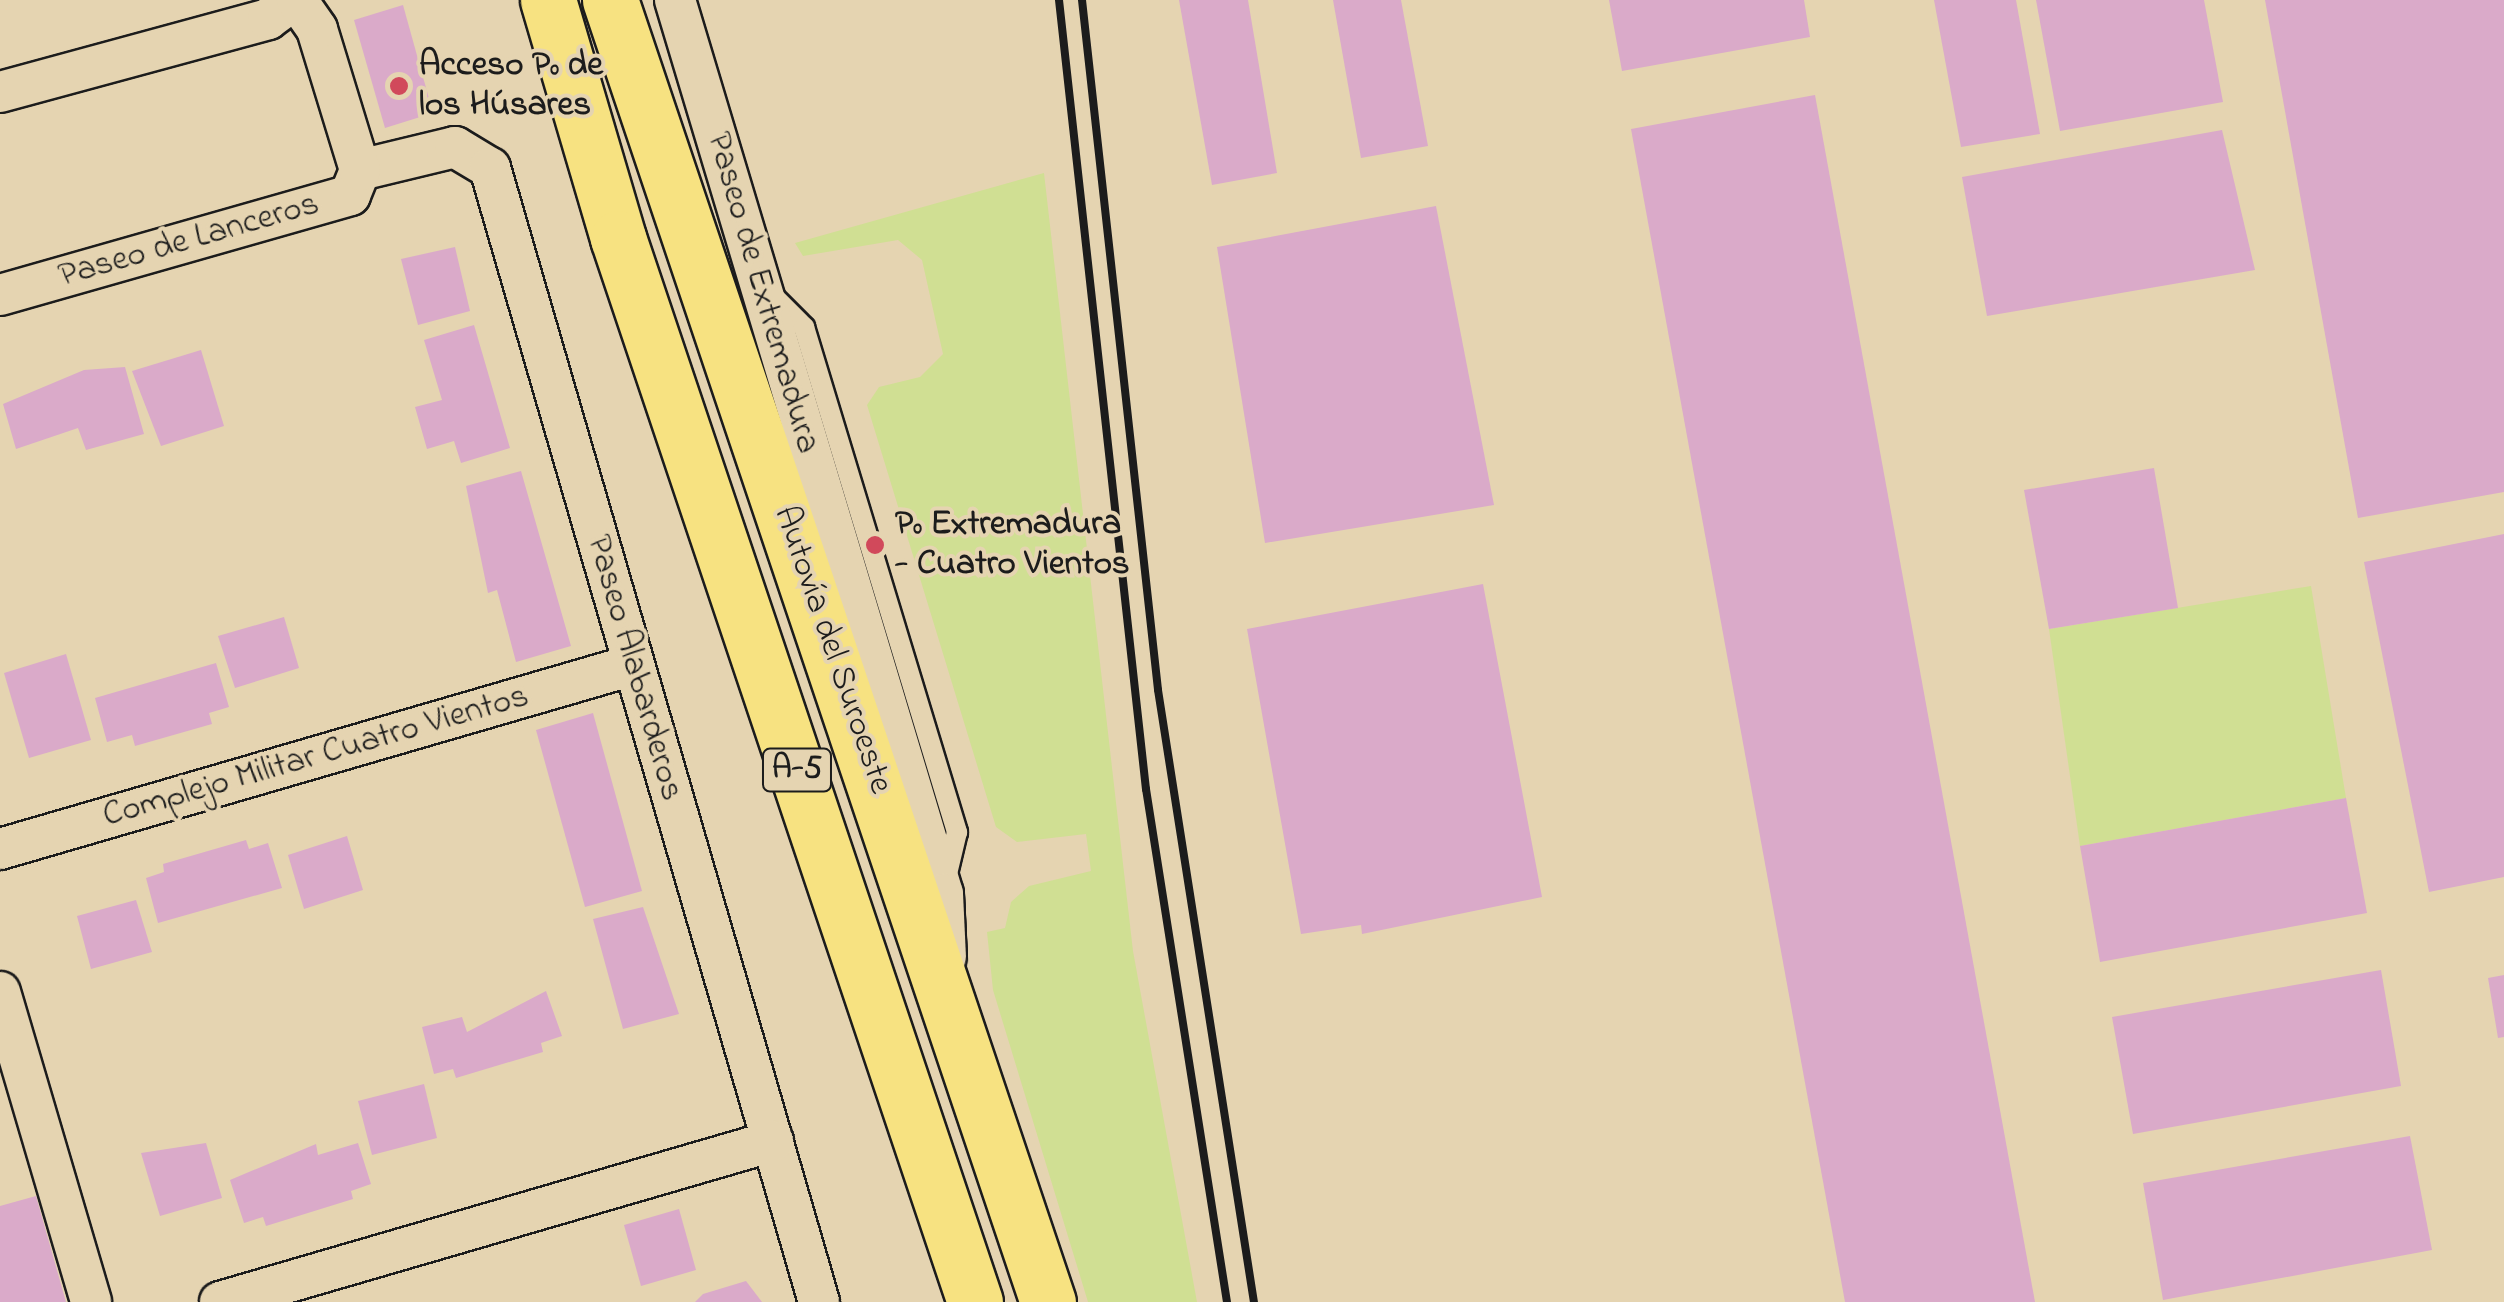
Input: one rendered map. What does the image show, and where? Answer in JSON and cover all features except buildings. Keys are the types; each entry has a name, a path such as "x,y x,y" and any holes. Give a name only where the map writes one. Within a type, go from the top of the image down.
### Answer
{"highway":[{"path":"512,0 573,181 618,238"},
{"name":"Autovía del Suroeste","path":"548,0 618,238 975,1302"},
{"name":"Autovía del Suroeste","path":"610,0 948,991 1048,1302"}],"street":[{"name":"Paseo de Lanceros","path":"0,92 268,19 295,0 318,28 360,170 350,195 0,295"},
{"name":"Paseo de Extremadura","path":"676,0 942,894 948,991"},
{"name":"Paseo Alabarderos","path":"360,170 455,147 490,168 820,1302"},
{"name":"Complejo Militar Cuatro Vientos","path":"0,849 633,665"},
{"path":"0,992 91,1302"},
{"path":"220,1302 773,1141"}],"green space":[{"path":"1044,173 1133,951 1197,1302 1088,1302 993,990 987,932 1005,928 1011,902 1029,886 1091,871 1086,834 1017,842 996,827 867,405 879,387 920,377 943,354 922,260 898,240 803,256 795,243"},
{"path":"2311,586 2346,798 2080,846 2049,629"}],"railway":[{"path":"1059,0 1146,789 1227,1302"},
{"path":"1082,0 1158,690 1254,1302"}],"place":[{"name":"Acceso Pº de los Húsares","path":"399,86"},
{"name":"Pº Extremadura - Cuatro Vientos","path":"875,545"}]}
